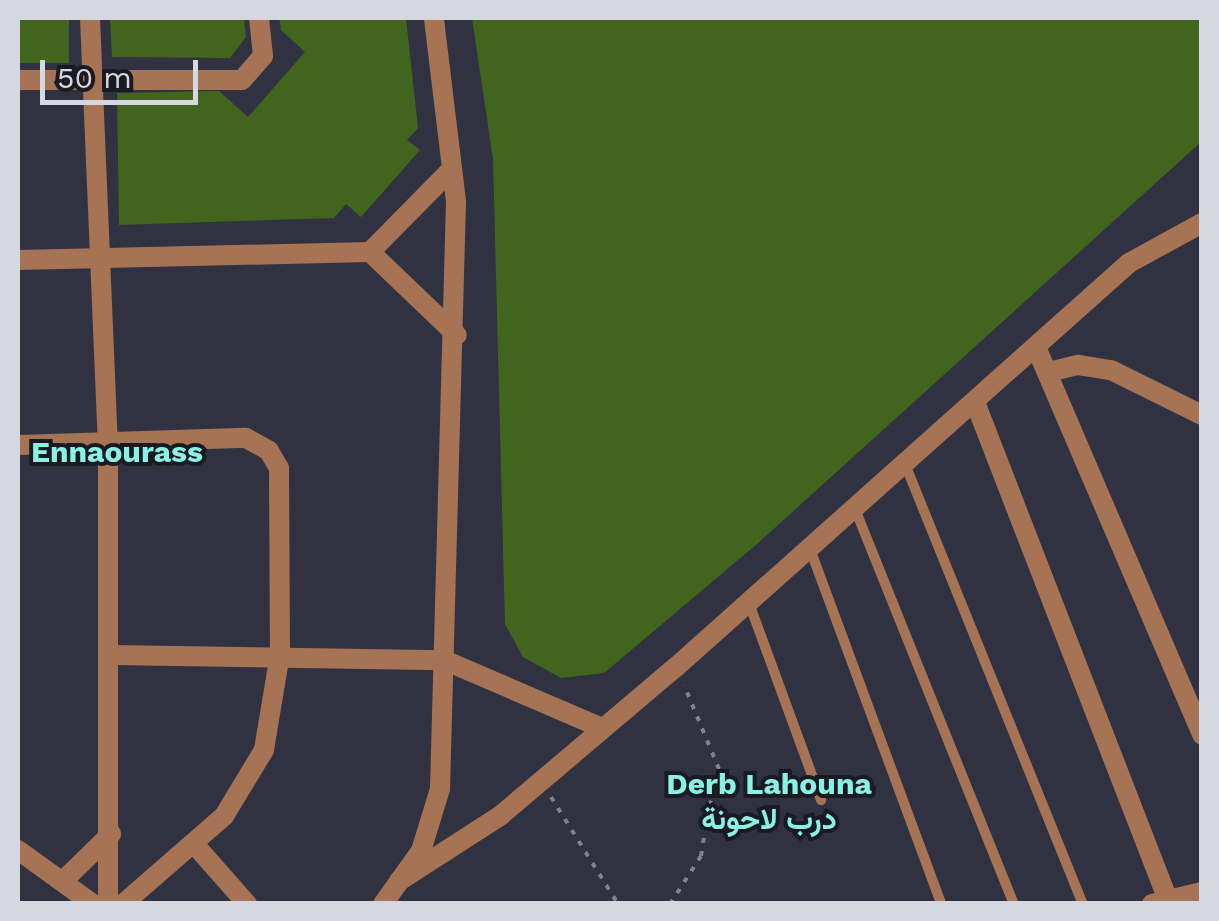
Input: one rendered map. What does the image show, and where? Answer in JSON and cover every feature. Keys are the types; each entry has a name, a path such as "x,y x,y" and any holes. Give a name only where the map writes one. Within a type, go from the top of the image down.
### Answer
{"street":[{"path":"90,18 97,256 108,440 108,904"},
{"path":"18,80 242,80 263,56 259,18"},
{"path":"383,904 420,852 440,789 457,335 451,170 434,18"},
{"path":"370,252 451,170"},
{"path":"400,881 500,816 749,603 1130,263 1202,223"},
{"path":"18,260 370,252 457,335"},
{"path":"1036,347 1195,696 1202,735"},
{"path":"1049,372 1078,365 1111,370 1202,414"},
{"path":"974,402 1160,902 1202,892"},
{"path":"18,445 246,438 269,452 280,485 280,654 264,750 246,787 195,845 122,904"},
{"path":"110,655 280,654 444,660 602,728"},
{"path":"64,880 111,834"},
{"path":"195,845 247,904"},
{"path":"18,850 93,904"}],"lane":[{"path":"904,464 1083,904"},
{"path":"855,509 1014,904"},
{"path":"810,549 941,904"},
{"path":"749,603 821,800"}],"path":[{"path":"670,904 701,856 709,806 724,781 676,666"},
{"path":"540,780 618,904"}],"green space":[{"path":"18,18 69,18 69,63 18,63"},
{"path":"110,18 244,18 246,37 230,58 112,57"},
{"path":"279,18 406,18 418,128 407,140 420,150 361,217 346,204 334,218 119,225 117,93 219,91 248,117 305,52 281,30"},
{"path":"472,18 1201,18 1201,142 757,544 604,673 561,678 523,657 505,624 493,159"}],"district":[{"name":"Ennaourass","path":"117,452"},
{"name":"Derb Lahouna درب لاحونة","path":"769,801"}]}
